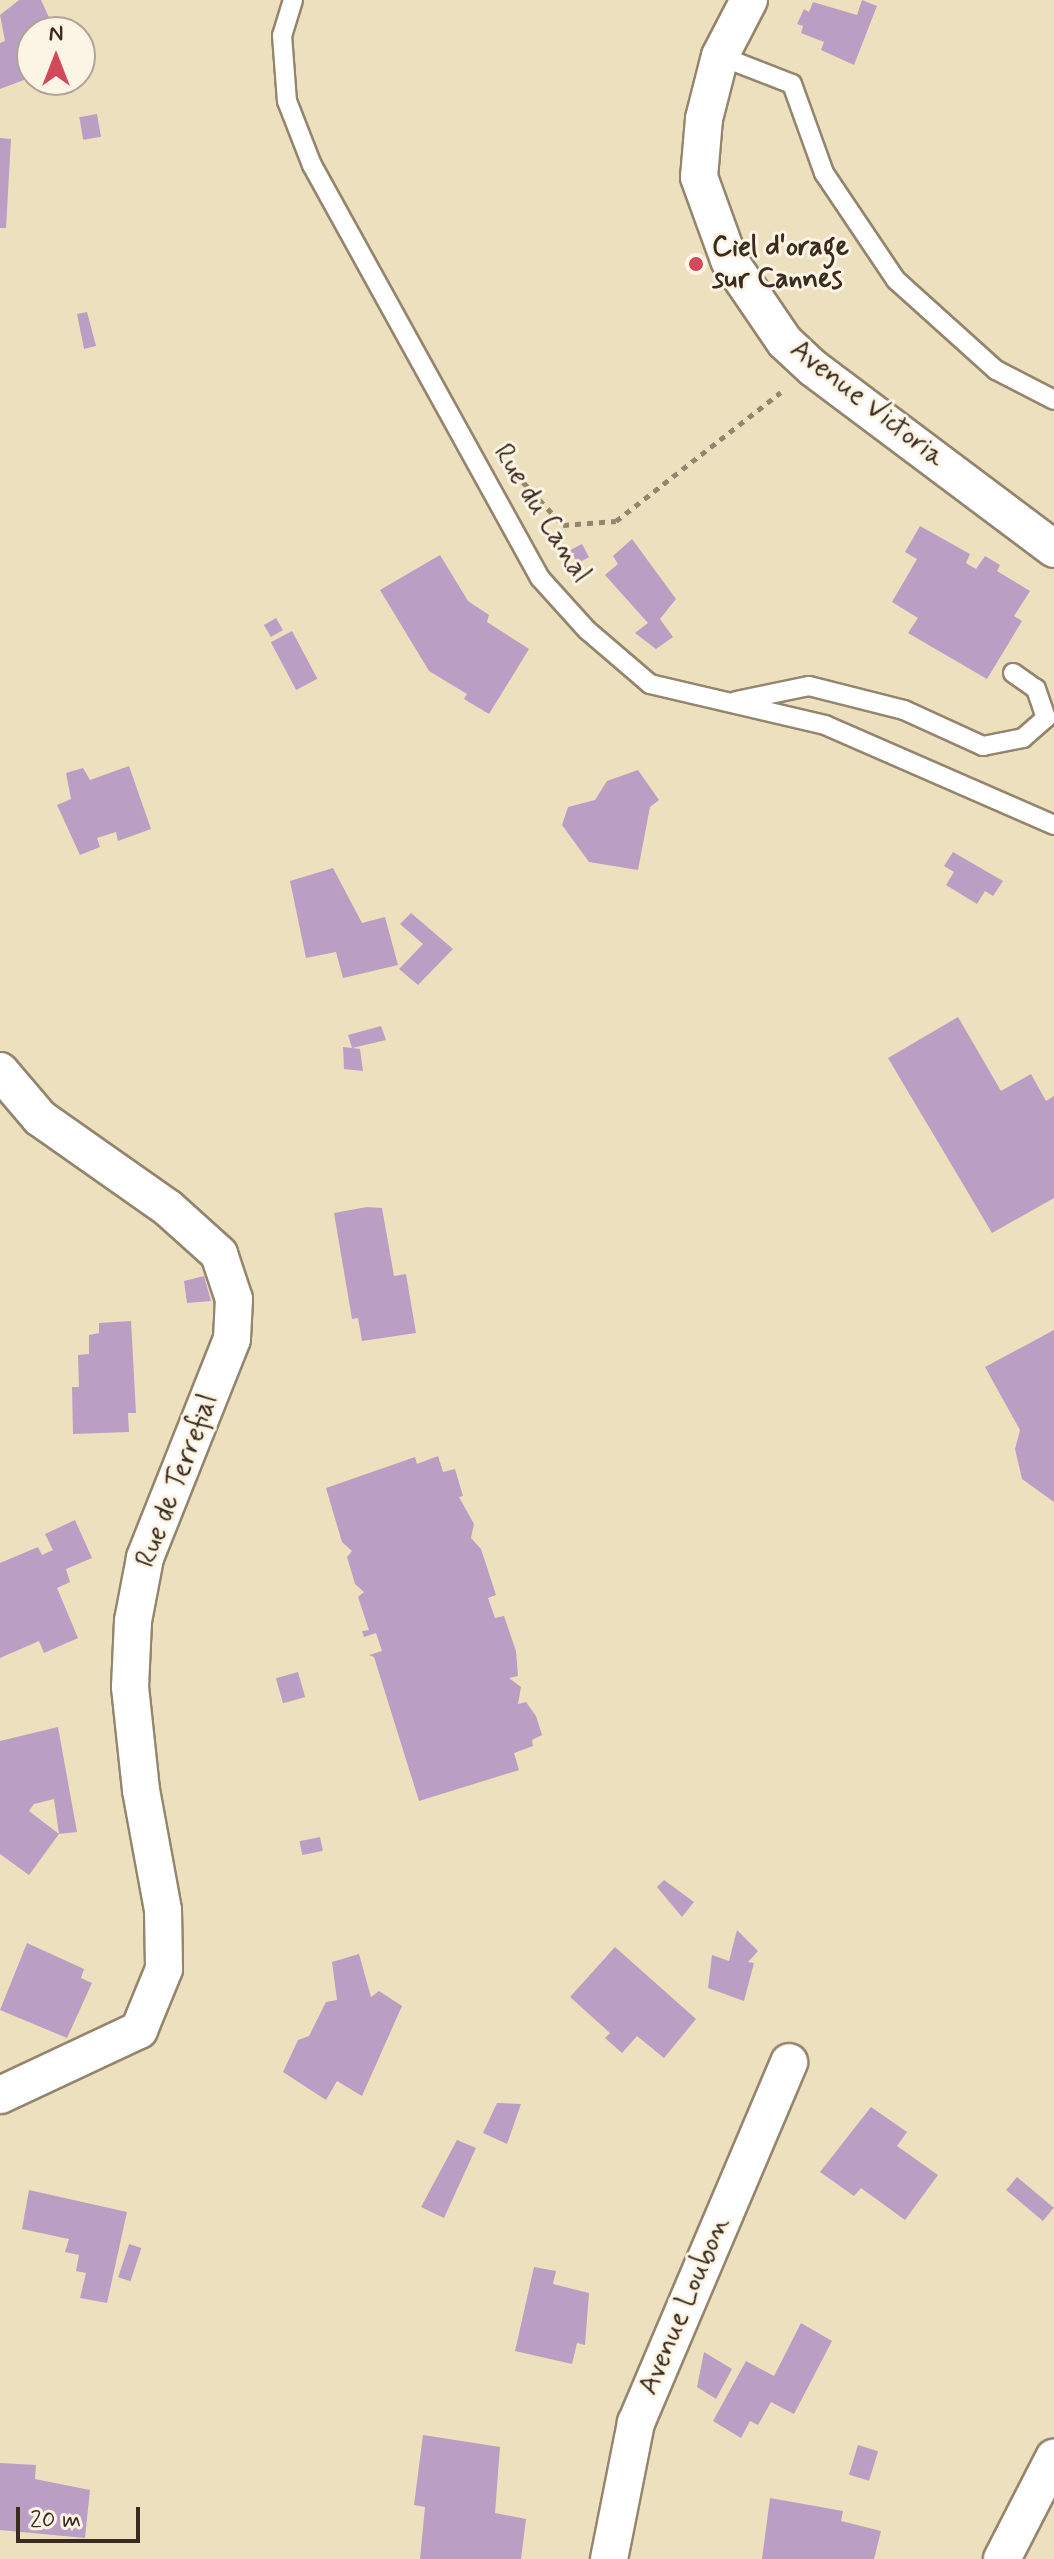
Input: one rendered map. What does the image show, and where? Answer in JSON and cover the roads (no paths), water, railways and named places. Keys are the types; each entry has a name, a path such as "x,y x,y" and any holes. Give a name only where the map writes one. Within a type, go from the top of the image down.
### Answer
{"street":[{"name":"Avenue Victoria","path":"749,0 720,56 704,119 699,177 729,260 785,342 813,368 1054,549"},
{"name":"Rue de Terrefial","path":"0,1071 40,1118 168,1208 219,1254 234,1299 232,1339 145,1558 133,1621 130,1687 141,1790 163,1910 164,1969 139,2030 0,2095"},
{"name":"Avenue Loubon","path":"609,2559 636,2423 789,2062"},
{"path":"1002,2559 1054,2458"}],"lane":[{"name":"Rue du Canal","path":"293,0 282,35 287,101 312,165 540,578 587,630 650,684 825,725 1054,825"},
{"path":"720,56 792,84 824,173 896,280 996,370 1054,400"},
{"path":"729,702 809,686 904,710 983,746 1023,738 1046,718 1036,689 1013,673"}],"place":[{"name":"Ciel d'orage sur Cannes","path":"696,264"}]}
